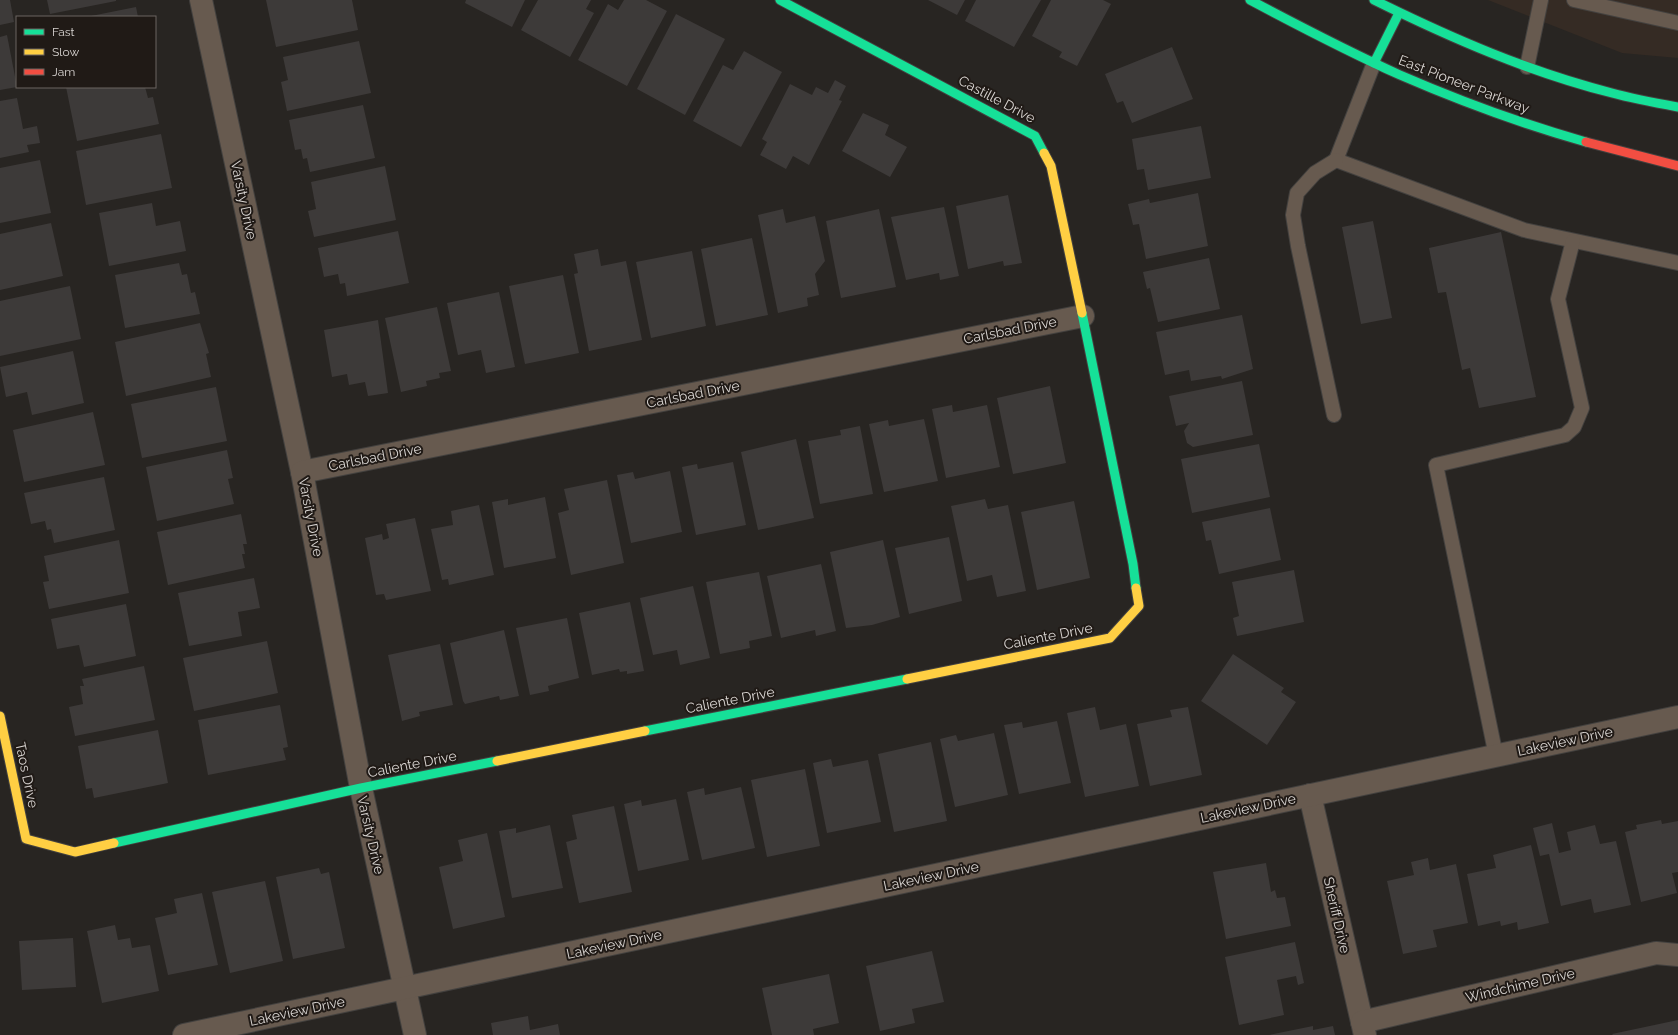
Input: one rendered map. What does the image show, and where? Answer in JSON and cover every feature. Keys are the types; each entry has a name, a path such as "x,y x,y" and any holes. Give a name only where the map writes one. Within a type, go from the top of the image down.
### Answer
{"street":[{"name":"Varsity Drive","path":"201,0 302,472 361,788 415,1035"},
{"name":"Castille Drive","path":"780,0 1035,136 1051,166 1083,316"},
{"name":"East Pioneer Parkway","path":"1250,0 1374,63 1422,84 1521,122 1626,154 1678,166"},
{"path":"1374,0 1402,6 1428,27 1527,67 1603,92 1678,107"},
{"path":"1374,63 1402,6"},
{"name":"Carlsbad Drive","path":"302,472 1083,316"},
{"name":"Caliente Drive","path":"26,839 75,852 361,788 1110,638 1138,606 1132,564 1083,316"},
{"name":"Taos Drive","path":"0,716 26,839"},
{"name":"Lakeview Drive","path":"184,1035 406,989 1678,717"},
{"name":"Sheriff Drive","path":"1310,795 1363,1029"},
{"name":"Windchime Drive","path":"1363,1029 1656,953 1678,955"}],"lane":[{"path":"1527,67 1541,0"},
{"path":"1574,0 1678,23"},
{"path":"1334,415 1298,246 1293,215 1297,193 1315,173 1336,160 1374,63"},
{"path":"1336,160 1524,230 1678,263"},
{"path":"1496,756 1436,465 1565,435 1574,426 1582,408 1558,299 1573,241"}],"shaded area":[{"path":"1488,0 1678,0 1678,58 1622,53"}],"building":[{"path":"0,0 10,0 14,22 0,25"},
{"path":"47,0 116,0 116,1 50,14"},
{"path":"266,0 352,0 358,30 276,47"},
{"path":"466,0 525,0 512,27 465,3"},
{"path":"538,0 591,0 586,9 594,13 570,57 521,30"},
{"path":"624,0 646,0 667,11 627,86 578,60 608,4 618,10"},
{"path":"928,0 965,0 957,15"},
{"path":"976,0 1041,0 1014,47 965,21"},
{"path":"1051,0 1103,0 1111,4 1077,66 1059,57 1062,52 1032,36"},
{"path":"136,7 138,16 91,16"},
{"path":"676,14 725,39 685,115 637,89"},
{"path":"7,35 16,87 0,90 0,37"},
{"path":"359,41 371,93 287,111 281,82 288,80 283,57"},
{"path":"1172,47 1193,99 1132,123 1123,101 1117,103 1105,74"},
{"path":"744,51 782,72 741,147 693,121 723,65 733,70"},
{"path":"835,80 846,86 839,100 842,101 809,165 793,156 786,169 760,155 767,142 762,139 790,84 812,95 816,87 828,93"},
{"path":"66,88 145,88 148,98 153,97 159,124 77,141"},
{"path":"17,98 23,129 37,126 40,143 27,145 29,152 0,158 0,101"},
{"path":"363,105 375,158 310,172 307,158 303,159 301,149 295,150 289,120"},
{"path":"863,113 889,125 885,135 907,147 890,177 842,151"},
{"path":"1201,126 1211,178 1148,190 1144,169 1137,170 1132,139"},
{"path":"161,134 172,188 86,205 76,151"},
{"path":"40,160 51,213 0,223 0,168"},
{"path":"385,166 396,220 314,237 308,211 316,209 311,182"},
{"path":"1198,193 1208,246 1146,259 1139,224 1133,225 1128,204 1149,199 1150,203"},
{"path":"1008,195 1022,263 1004,266 1003,261 968,269 956,206"},
{"path":"152,203 156,226 180,221 186,251 109,266 99,213"},
{"path":"944,207 959,276 940,280 939,273 906,280 891,217"},
{"path":"783,209 786,223 815,216 825,261 815,274 819,295 807,298 808,306 778,313 758,215"},
{"path":"879,209 896,287 841,298 826,221"},
{"path":"1373,221 1392,318 1361,324 1342,227"},
{"path":"51,223 63,276 0,290 0,234"},
{"path":"398,231 409,283 347,296 345,283 340,284 338,274 324,277 318,248"},
{"path":"1501,232 1536,397 1479,408 1470,368 1462,370 1446,292 1438,293 1429,248"},
{"path":"752,238 768,315 716,326 701,249"},
{"path":"598,249 601,266 626,261 642,340 589,351 574,274 578,273 574,254"},
{"path":"692,251 706,326 651,338 636,262"},
{"path":"1209,258 1220,309 1158,322 1150,288 1147,289 1143,272"},
{"path":"179,263 182,275 187,274 191,293 195,292 200,314 125,328 115,275"},
{"path":"563,275 579,353 525,364 509,286"},
{"path":"70,286 81,339 0,356 0,301"},
{"path":"499,292 515,367 486,373 481,350 458,355 447,303"},
{"path":"437,307 451,371 439,373 440,378 426,381 427,386 401,392 385,318"},
{"path":"1242,315 1253,369 1222,379 1221,376 1191,381 1189,370 1165,375 1156,332"},
{"path":"378,320 388,393 368,396 365,382 349,385 347,374 332,377 324,330"},
{"path":"200,323 209,353 206,354 211,377 126,396 115,342"},
{"path":"73,351 84,403 32,415 27,392 6,397 0,367"},
{"path":"1242,381 1253,435 1193,447 1187,443 1184,431 1189,423 1176,426 1169,396"},
{"path":"1050,386 1066,463 1013,474 997,398"},
{"path":"216,387 227,441 142,458 131,404"},
{"path":"952,405 953,412 987,405 1000,467 946,478 932,409"},
{"path":"93,412 105,465 24,482 13,430"},
{"path":"924,419 938,481 884,492 869,424 888,420 889,426"},
{"path":"860,426 873,494 820,504 808,441 841,435 840,430"},
{"path":"796,439 814,518 758,530 741,452"},
{"path":"1259,444 1270,497 1192,513 1181,459"},
{"path":"227,450 233,478 228,479 234,504 157,521 146,467"},
{"path":"733,462 746,525 696,535 682,467 697,464 698,469"},
{"path":"670,471 682,532 631,543 617,475 633,472 635,479"},
{"path":"104,477 115,530 54,543 51,529 47,530 45,521 31,524 24,493"},
{"path":"607,480 624,563 571,575 558,513 569,510 564,489"},
{"path":"545,497 556,558 504,568 492,502 508,499 508,505"},
{"path":"985,499 988,509 1008,505 1026,591 997,597 992,575 967,581 951,506"},
{"path":"1074,501 1090,578 1037,590 1021,512"},
{"path":"479,505 494,575 449,585 448,579 442,580 431,529 453,525 451,511"},
{"path":"1270,508 1281,560 1219,574 1211,540 1206,541 1202,522"},
{"path":"241,514 247,544 243,544 245,554 242,554 245,568 168,585 157,532"},
{"path":"415,518 431,591 386,600 384,594 376,595 365,538 382,534 383,540 389,538 386,524"},
{"path":"949,537 962,601 909,614 895,548"},
{"path":"119,540 129,593 49,609 43,582 49,581 44,556"},
{"path":"883,540 900,617 872,625 846,628 830,552"},
{"path":"821,564 836,631 816,636 815,630 781,638 767,576"},
{"path":"1294,570 1304,622 1237,636 1233,618 1239,616 1232,582"},
{"path":"759,572 772,636 749,641 750,648 720,654 706,582"},
{"path":"254,578 260,608 238,612 242,636 189,646 178,593"},
{"path":"693,586 710,658 680,665 677,650 653,655 640,598"},
{"path":"630,602 644,671 627,674 627,671 620,672 619,669 592,675 579,613"},
{"path":"126,604 136,656 84,667 79,645 57,649 51,619"},
{"path":"567,618 579,678 548,686 549,691 530,695 516,628"},
{"path":"504,630 519,696 500,700 499,696 465,704 463,701 450,643"},
{"path":"267,641 278,693 194,711 183,658"},
{"path":"440,644 453,705 419,712 420,716 402,721 388,655"},
{"path":"1233,654 1284,688 1281,692 1296,702 1267,745 1201,701"},
{"path":"144,666 155,720 75,736 69,707 83,704 80,686 84,686 82,679"},
{"path":"280,705 288,747 283,748 286,760 208,775 198,720"},
{"path":"1095,707 1100,730 1126,724 1139,786 1085,797 1067,713"},
{"path":"1188,707 1202,775 1150,786 1137,724 1172,717 1170,710"},
{"path":"1057,721 1071,783 1019,794 1004,725 1022,722 1023,728"},
{"path":"158,730 168,783 94,798 92,788 86,789 78,746"},
{"path":"994,733 1008,795 955,807 940,739 956,735 958,741"},
{"path":"931,742 947,821 894,832 878,754"},
{"path":"831,759 833,767 868,760 881,822 827,833 813,763"},
{"path":"805,769 820,846 767,857 751,780"},
{"path":"741,787 755,848 702,860 687,792 704,788 705,795"},
{"path":"676,799 689,860 638,871 624,804 641,800 642,806"},
{"path":"614,806 632,892 579,903 566,842 577,839 572,815"},
{"path":"1661,820 1662,824 1678,821 1678,872 1672,873 1677,893 1641,902 1625,832 1637,829 1636,825"},
{"path":"1552,823 1559,853 1571,850 1567,832 1595,825 1600,844 1616,841 1631,905 1594,913 1591,899 1561,906 1549,854 1540,856 1533,828"},
{"path":"550,825 563,888 512,898 499,831 516,828 516,833"},
{"path":"487,833 505,917 453,929 439,867 463,861 458,840"},
{"path":"1531,845 1549,923 1518,930 1517,922 1501,926 1500,921 1478,926 1467,874 1496,868 1493,855"},
{"path":"1428,858 1430,870 1456,864 1468,923 1433,930 1437,947 1403,954 1387,881 1414,875 1411,862"},
{"path":"1266,863 1271,892 1275,890 1277,898 1285,897 1291,926 1226,939 1213,872"},
{"path":"319,868 321,874 329,872 345,948 293,959 276,877"},
{"path":"265,881 283,961 230,973 212,892"},
{"path":"202,893 218,965 168,975 155,918 177,913 174,899"},
{"path":"115,925 118,940 130,938 132,948 150,945 159,991 102,1003 87,931"},
{"path":"73,938 76,987 22,990 19,941"},
{"path":"1295,942 1304,983 1298,985 1296,976 1277,980 1284,1015 1239,1025 1225,957"},
{"path":"932,951 944,1002 912,1009 915,1023 880,1031 866,966"},
{"path":"829,974 839,1023 813,1029 814,1035 772,1035 762,988"},
{"path":"528,1016 530,1030 558,1024 560,1035 493,1035 491,1023"},
{"path":"1678,1020 1678,1035 1612,1034"},
{"path":"1313,1026 1313,1030 1333,1026 1335,1035 1269,1035"}],"traffic: fast":[{"path":"780,0 1035,136 1044,153"},
{"path":"1250,0 1343,48 1423,85 1515,120 1586,142"},
{"path":"1374,0 1461,41 1551,75 1612,93 1678,107"},
{"path":"1374,63 1399,13"},
{"path":"1082,313 1133,564 1136,588"},
{"path":"645,731 907,679"},
{"path":"114,843 361,788 497,761"}],"traffic: slow":[{"path":"1044,153 1051,166 1082,313"},
{"path":"907,679 1110,638 1139,606 1136,588"},
{"path":"0,716 26,839 75,852 114,843"},
{"path":"497,761 645,731"}],"traffic: jam":[{"path":"1586,142 1678,166"}]}
